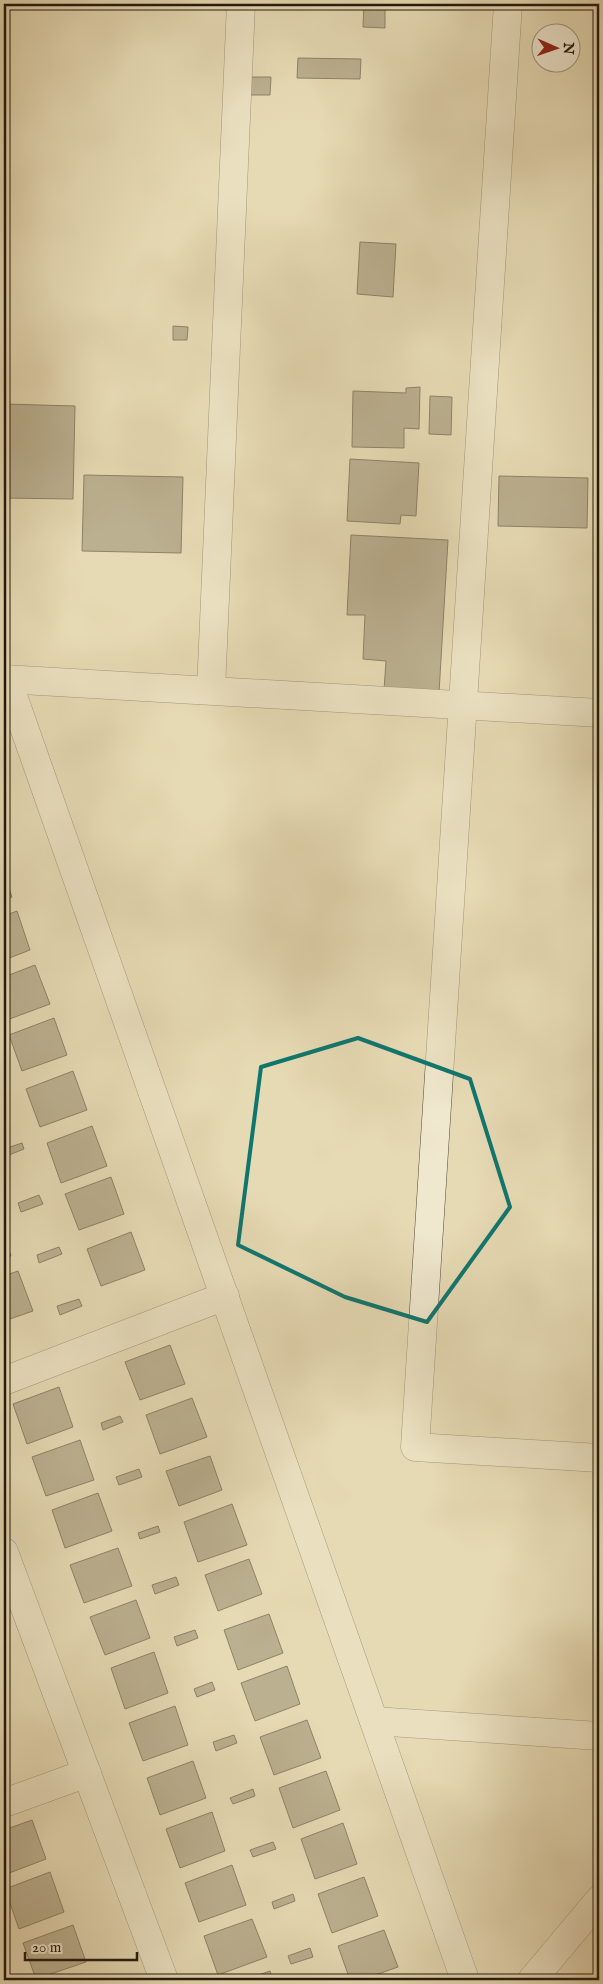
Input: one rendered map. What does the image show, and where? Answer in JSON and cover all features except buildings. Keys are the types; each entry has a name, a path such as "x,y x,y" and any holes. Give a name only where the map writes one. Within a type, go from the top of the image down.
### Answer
{"street":[{"path":"211,690 241,4"},
{"path":"508,4 415,1447 599,1458"},
{"path":"465,1980 225,1296 5,679 599,713"},
{"path":"4,1381 225,1296"},
{"path":"4,1552 164,1980"},
{"path":"374,1721 599,1736"},
{"path":"4,1803 87,1773"},
{"path":"532,1980 599,1900"}],"highlighted area":[{"path":"358,1038 470,1079 510,1207 427,1322 345,1297 238,1245 261,1067"}]}
